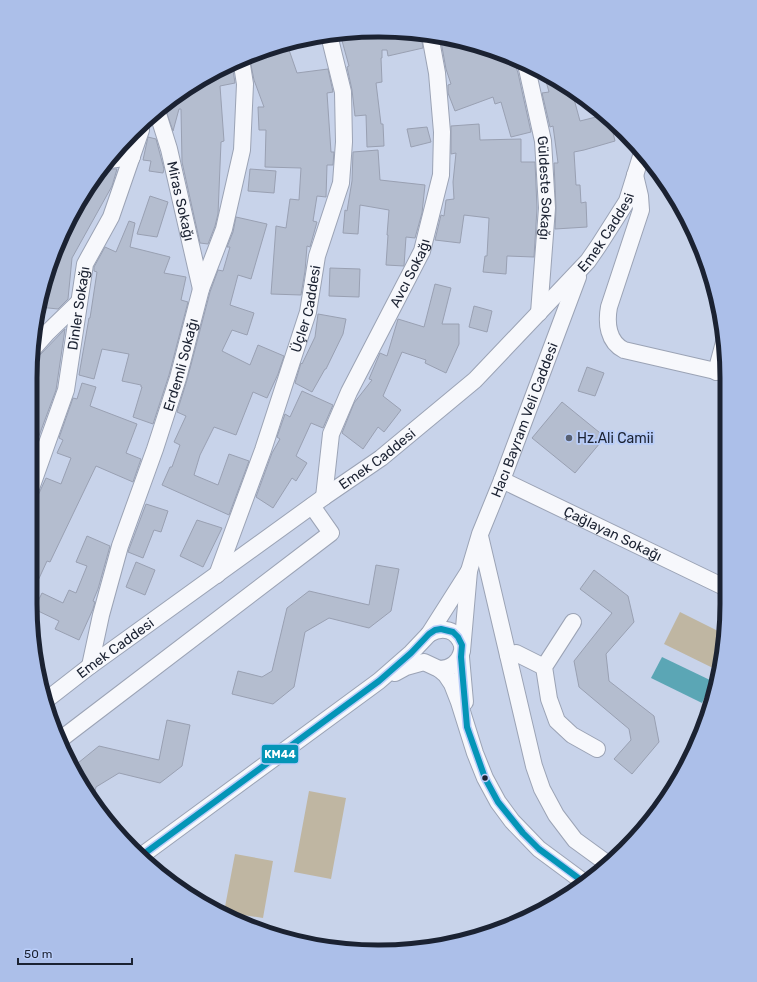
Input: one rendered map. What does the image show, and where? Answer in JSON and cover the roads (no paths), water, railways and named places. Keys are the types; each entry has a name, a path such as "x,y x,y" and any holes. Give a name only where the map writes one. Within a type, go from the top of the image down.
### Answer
{"street":[{"name":"Üçler Caddesi","path":"217,575 263,450 308,312 317,256 341,183 344,142 343,92 330,41"},
{"name":"Avcı Sokağı","path":"318,501 331,434 349,392 422,251 441,175 442,132 437,73 431,41"},
{"name":"Erdemli Sokağı","path":"90,666 101,615 120,546 155,449 178,378 201,289 224,229 242,150 245,84 242,66"},
{"name":"Güldeste Sokağı","path":"528,71 543,141 547,208 539,314"},
{"name":"Miras Sokağı","path":"159,117 169,149 201,289"},
{"name":"Dinler Sokağı","path":"37,471 66,390 85,264 111,217 139,135"},
{"path":"117,159 132,157"},
{"name":"Emek Caddesi","path":"50,697 90,666 318,501 381,458 475,380 580,270 599,245 627,201 640,159"},
{"path":"635,174 640,196 641,210 609,307 607,318 609,330 617,346 624,350 720,373"},
{"name":"Hacı Bayram Veli Caddesi","path":"469,571 480,534 502,480 580,270"},
{"path":"39,342 79,302"},
{"name":"Çağlayan Sokağı","path":"502,480 720,585"},
{"path":"64,737 332,533 318,501"},
{"path":"480,534 534,766 542,789 556,815 575,840 603,861"},
{"path":"145,853 379,681 427,636 469,571"},
{"path":"467,727 461,651 458,637 453,632 441,629 427,636 422,651 424,657 434,667 446,669 452,667 461,651 469,571"},
{"path":"573,622 544,667 549,699 557,721 572,735 598,749"},
{"path":"508,655 516,652 544,667"},
{"path":"379,681 406,667 424,662 446,675 452,684 459,702 485,778 498,802 512,821 539,849 580,878"}],"water":[{"path":"662,657 711,680 702,703 651,678"}],"place":[{"name":"Hz.Ali Camii","path":"569,438"}]}
